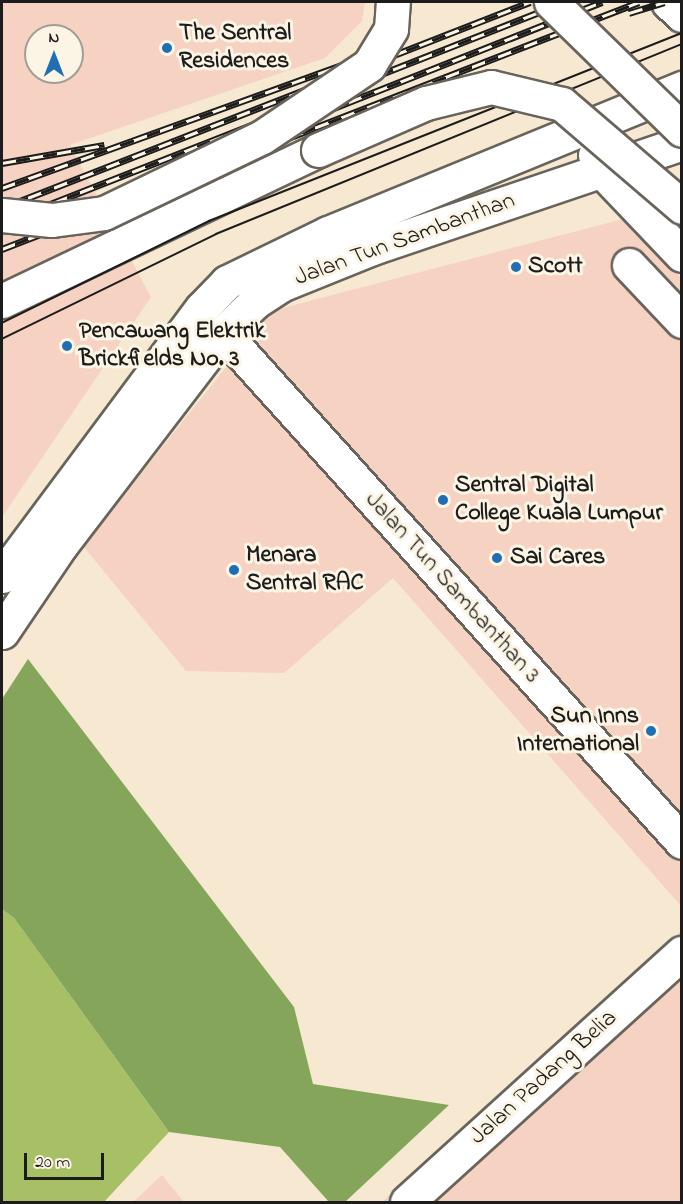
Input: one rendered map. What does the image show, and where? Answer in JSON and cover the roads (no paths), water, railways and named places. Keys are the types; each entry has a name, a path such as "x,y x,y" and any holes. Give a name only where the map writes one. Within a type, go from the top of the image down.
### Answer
{"main road":[{"path":"2,215 52,220 104,213 262,137 369,65 391,29 393,2"},
{"path":"551,2 681,130"},
{"path":"668,2 681,15"},
{"path":"2,301 318,150 426,103 491,87 562,104 681,207"},
{"name":"Jalan Tun Sambanthan","path":"2,576 202,308 227,282 328,233 620,111 681,88"},
{"path":"620,111 605,121 596,136 594,154 602,171 681,255"},
{"name":"Jalan Tun Sambanthan","path":"2,632 61,545 223,333 255,302 322,267 681,143"},
{"path":"629,266 681,321"},
{"name":"Jalan Tun Sambanthan 3","path":"223,333 681,842"},
{"name":"Jalan Padang Belia","path":"407,1203 681,953"}],"tram line":[{"path":"2,323 209,221 682,33"},
{"path":"2,339 216,234 682,44"}],"railway":[{"path":"2,208 530,2"},
{"path":"2,223 565,2"},
{"path":"114,195 602,2"},
{"path":"2,249 639,2"},
{"path":"629,13 664,2"},
{"path":"2,188 397,45"},
{"path":"2,163 104,145"}],"place":[{"name":"The Sentral Residences","path":"167,48"},
{"name":"Scott","path":"516,267"},
{"name":"Pencawang Elektrik Brickfields No. 3","path":"67,346"},
{"name":"Sentral Digital College Kuala Lumpur","path":"443,500"},
{"name":"Sai Cares","path":"497,558"},
{"name":"Menara Sentral RAC","path":"234,570"},
{"name":"Sun Inns International","path":"651,731"}]}
